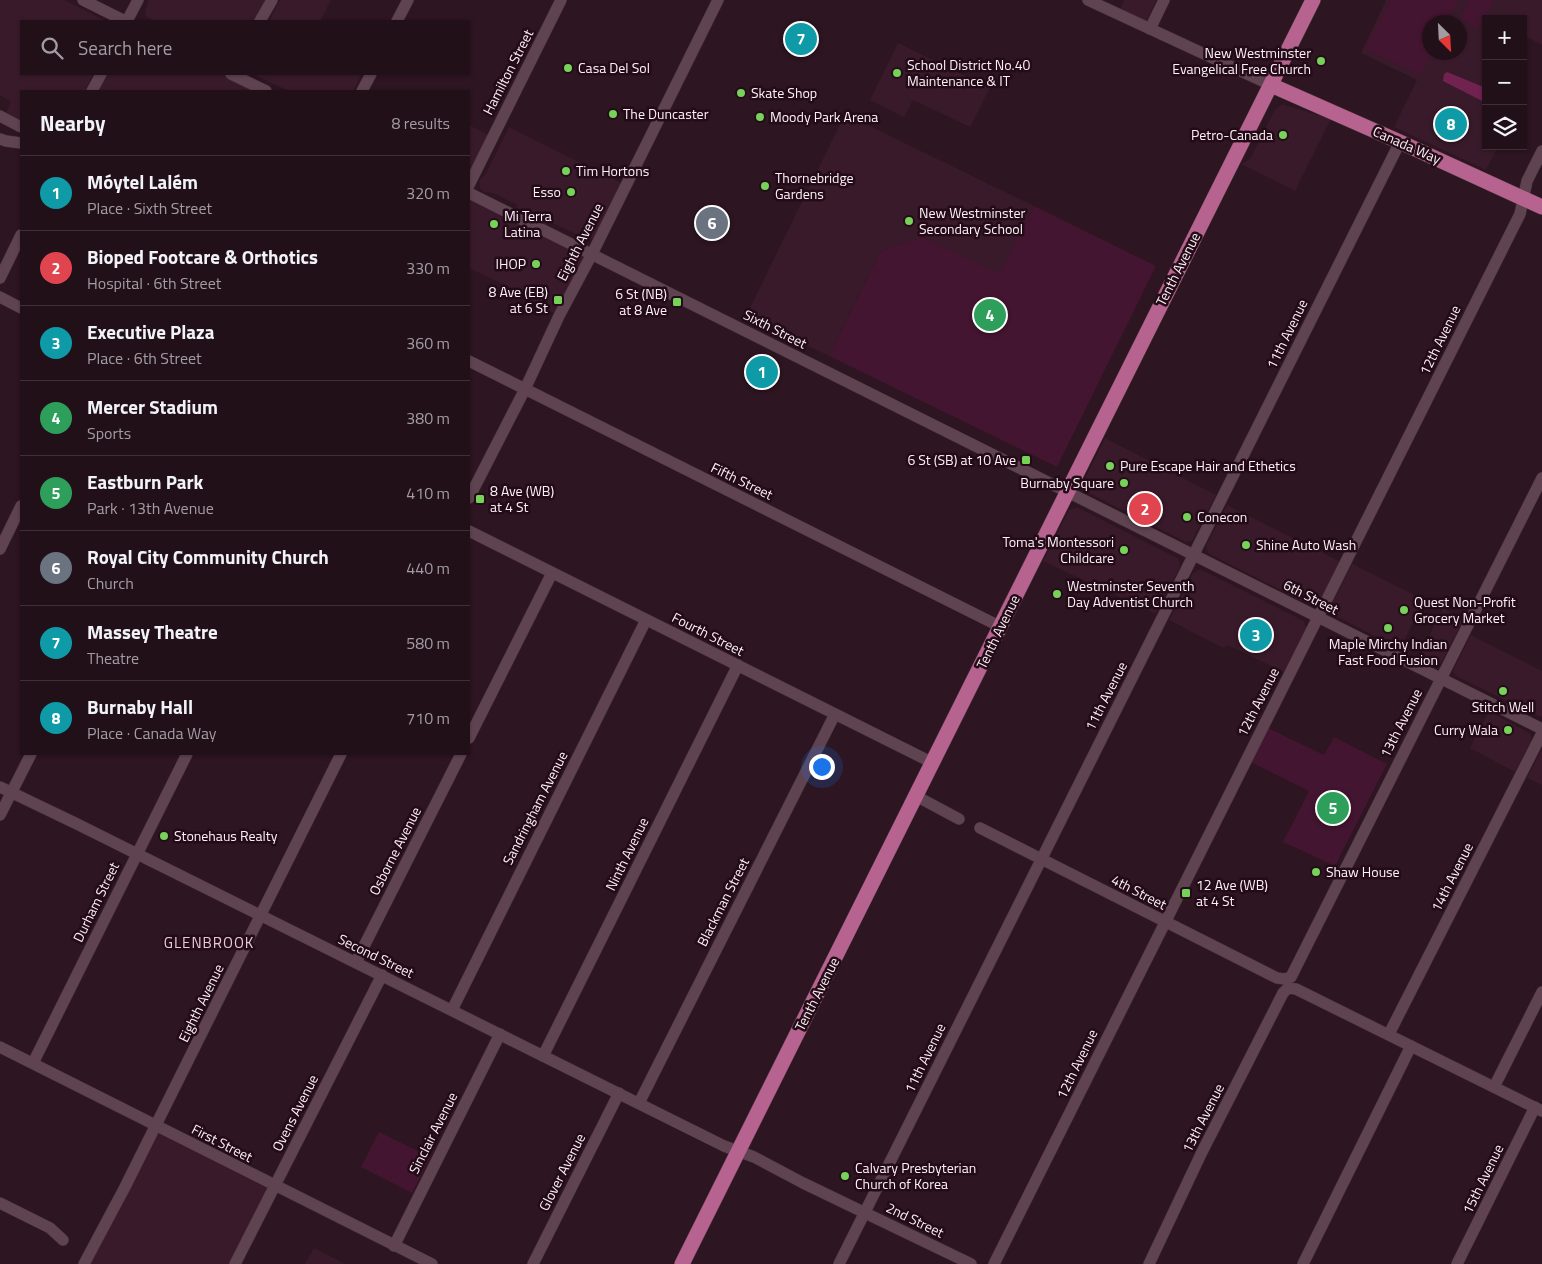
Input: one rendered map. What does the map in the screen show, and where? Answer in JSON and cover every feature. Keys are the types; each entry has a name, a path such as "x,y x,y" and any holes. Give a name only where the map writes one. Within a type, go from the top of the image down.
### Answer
{"main road":[{"name":"Tenth Avenue","path":"682,1264 1313,0"},
{"name":"Canada Way","path":"1271,85 1542,207"}],"street":[{"path":"82,0 124,20"},
{"path":"127,20 138,0"},
{"path":"261,20 272,0"},
{"path":"398,20 408,0"},
{"name":"Hamilton Street","path":"470,183 561,0"},
{"name":"Eighth Avenue","path":"470,496 718,0"},
{"path":"1088,0 1271,85"},
{"path":"1150,29 1164,0"},
{"path":"93,90 100,75"},
{"path":"235,75 264,90"},
{"path":"363,90 370,75"},
{"path":"0,116 20,126"},
{"path":"0,139 6,142 20,143"},
{"name":"11th Avenue","path":"839,1264 1400,142"},
{"name":"12th Avenue","path":"994,1264 1520,214 1527,181 1542,150"},
{"name":"Sixth Street","path":"470,193 1067,491"},
{"path":"0,278 20,237"},
{"path":"0,297 20,307"},
{"name":"Fifth Street","path":"470,362 1001,626"},
{"name":"13th Avenue","path":"1149,1264 1201,1154 1291,976 1295,972 1542,478"},
{"name":"6th Street","path":"1067,491 1542,729"},
{"path":"0,549 20,508"},
{"name":"Fourth Street","path":"470,532 933,763"},
{"path":"470,736 552,573"},
{"name":"Sandringham Avenue","path":"452,1010 646,620"},
{"name":"Ninth Avenue","path":"543,1056 738,666"},
{"name":"Blackman Street","path":"639,1103 835,714"},
{"name":"14th Avenue","path":"1389,1034 1542,733"},
{"path":"0,816 30,755"},
{"name":"Durham Street","path":"32,1063 186,755"},
{"name":"Eighth Avenue","path":"84,1264 156,1126 341,755"},
{"name":"Osborne Avenue","path":"356,962 460,755"},
{"name":"Second Street","path":"0,787 137,853 738,1152"},
{"path":"916,796 960,819"},
{"name":"4th Street","path":"980,828 1296,989 1538,1109"},
{"name":"Ovens Avenue","path":"235,1264 382,975"},
{"path":"1494,1087 1542,992"},
{"name":"Sinclair Avenue","path":"394,1246 500,1034"},
{"path":"1303,1264 1411,1046"},
{"name":"First Street","path":"0,1047 432,1264"},
{"name":"Glover Avenue","path":"533,1264 619,1093"},
{"name":"15th Avenue","path":"1458,1264 1538,1109"},
{"name":"2nd Street","path":"738,1152 754,1157 803,1183 971,1264"},
{"path":"0,1203 50,1228 63,1240"}],"shaded area":[{"path":"0,0 64,0 104,20 20,20 20,75 93,75 85,90 20,90 20,120 6,113 11,102 0,95"},
{"path":"149,0 267,0 257,20 153,20 146,17 145,12"},
{"path":"280,0 331,0 321,20 270,20"},
{"path":"1124,0 1156,0 1146,22 1120,10"},
{"path":"1386,0 1542,0 1542,45 1527,37 1527,15 1482,15 1482,150 1496,150 1486,170 1394,127 1417,80 1361,53"},
{"path":"1391,0 1458,0 1450,15 1422,15 1422,60 1427,60 1420,74 1365,49"},
{"path":"1469,0 1494,0 1486,15 1482,15 1480,26 1476,28 1467,23 1467,15 1463,15"},
{"path":"898,43 990,88 970,127 913,100 904,117 870,100"},
{"path":"1447,72 1482,86 1482,101 1443,81 1444,74"},
{"path":"100,75 233,75 264,90 93,90"},
{"path":"255,75 361,75 354,90 287,90"},
{"path":"1282,104 1331,119 1295,191 1241,164 1250,159 1274,111"},
{"name":"New Westminster Secondary School","path":"845,114 1034,206 1000,275 923,237 881,251 829,356 746,316"},
{"path":"470,126 488,135 470,172"},
{"path":"509,127 621,183 594,238 588,240 548,221 547,225 516,209 517,205 493,193 484,192 480,188 479,181 486,173"},
{"path":"470,193 592,254 559,316 513,289 470,268"},
{"path":"1034,206 1156,266 1057,467 829,356 881,251 923,237 1000,274"},
{"path":"1105,438 1216,495 1192,541 1186,542 1083,490 1082,484"},
{"path":"1227,505 1341,562 1320,600 1314,604 1308,604 1208,553 1206,546"},
{"path":"1077,507 1179,559 1180,567 1156,614 1043,561 1069,510"},
{"path":"1352,564 1424,600 1400,649 1330,613 1330,607"},
{"path":"1200,569 1304,621 1306,628 1284,672 1227,645 1223,648 1169,620 1193,573"},
{"path":"1443,608 1464,619 1441,663 1436,666 1418,658"},
{"path":"1471,635 1542,671 1542,716 1536,715 1456,676 1453,672 1454,668"},
{"path":"1489,711 1531,734 1531,741 1515,772 1470,748"},
{"path":"1268,728 1324,755 1334,737 1387,764 1335,866 1283,842 1309,791 1251,762"},
{"path":"1542,749 1542,785 1527,778"},
{"path":"157,1130 269,1186 230,1264 90,1264"},
{"path":"379,1132 430,1157 412,1193 361,1167"},
{"path":"314,1248 345,1264 305,1264"}],"place":[{"name":"Massey Theatre","path":"801,39"},
{"name":"New Westminster Evangelical Free Church","path":"1321,61"},
{"name":"Casa Del Sol","path":"568,68"},
{"name":"School District No.40 Maintenance & IT","path":"897,73"},
{"name":"Skate Shop","path":"741,93"},
{"name":"The Duncaster","path":"613,114"},
{"name":"Moody Park Arena","path":"760,117"},
{"name":"Burnaby Hall","path":"1451,124"},
{"name":"Petro-Canada","path":"1283,135"},
{"name":"Tim Hortons","path":"566,171"},
{"name":"Thornebridge Gardens","path":"765,186"},
{"name":"Esso","path":"571,192"},
{"name":"New Westminster Secondary School","path":"909,221"},
{"name":"Royal City Community Church","path":"712,223"},
{"name":"Mi Terra Latina","path":"494,224"},
{"name":"IHOP","path":"536,264"},
{"name":"8 Ave (EB) at 6 St","path":"558,300"},
{"name":"6 St (NB) at 8 Ave","path":"677,302"},
{"name":"Mercer Stadium","path":"990,315"},
{"name":"Móytel Lalém","path":"762,372"},
{"name":"6 St (SB) at 10 Ave","path":"1026,460"},
{"name":"Pure Escape Hair and Ethetics","path":"1110,466"},
{"name":"Burnaby Square","path":"1124,483"},
{"name":"8 Ave (WB) at 4 St","path":"480,499"},
{"name":"Bioped Footcare & Orthotics","path":"1145,509"},
{"name":"Conecon","path":"1187,517"},
{"name":"Shine Auto Wash","path":"1246,545"},
{"name":"Toma's Montessori Childcare","path":"1124,550"},
{"name":"Westminster Seventh Day Adventist Church","path":"1057,594"},
{"name":"Quest Non-Profit Grocery Market","path":"1404,610"},
{"name":"Maple Mirchy Indian Fast Food Fusion","path":"1388,628"},
{"name":"Executive Plaza","path":"1256,635"},
{"name":"Stitch Well","path":"1503,691"},
{"name":"Curry Wala","path":"1508,730"},
{"name":"Eastburn Park","path":"1333,808"},
{"name":"Stonehaus Realty","path":"164,836"},
{"name":"Shaw House","path":"1316,872"},
{"name":"12 Ave (WB) at 4 St","path":"1186,893"},
{"name":"Calvary Presbyterian Church of Korea","path":"845,1176"}],"district":[{"name":"GLENBROOK","path":"209,943"}]}
